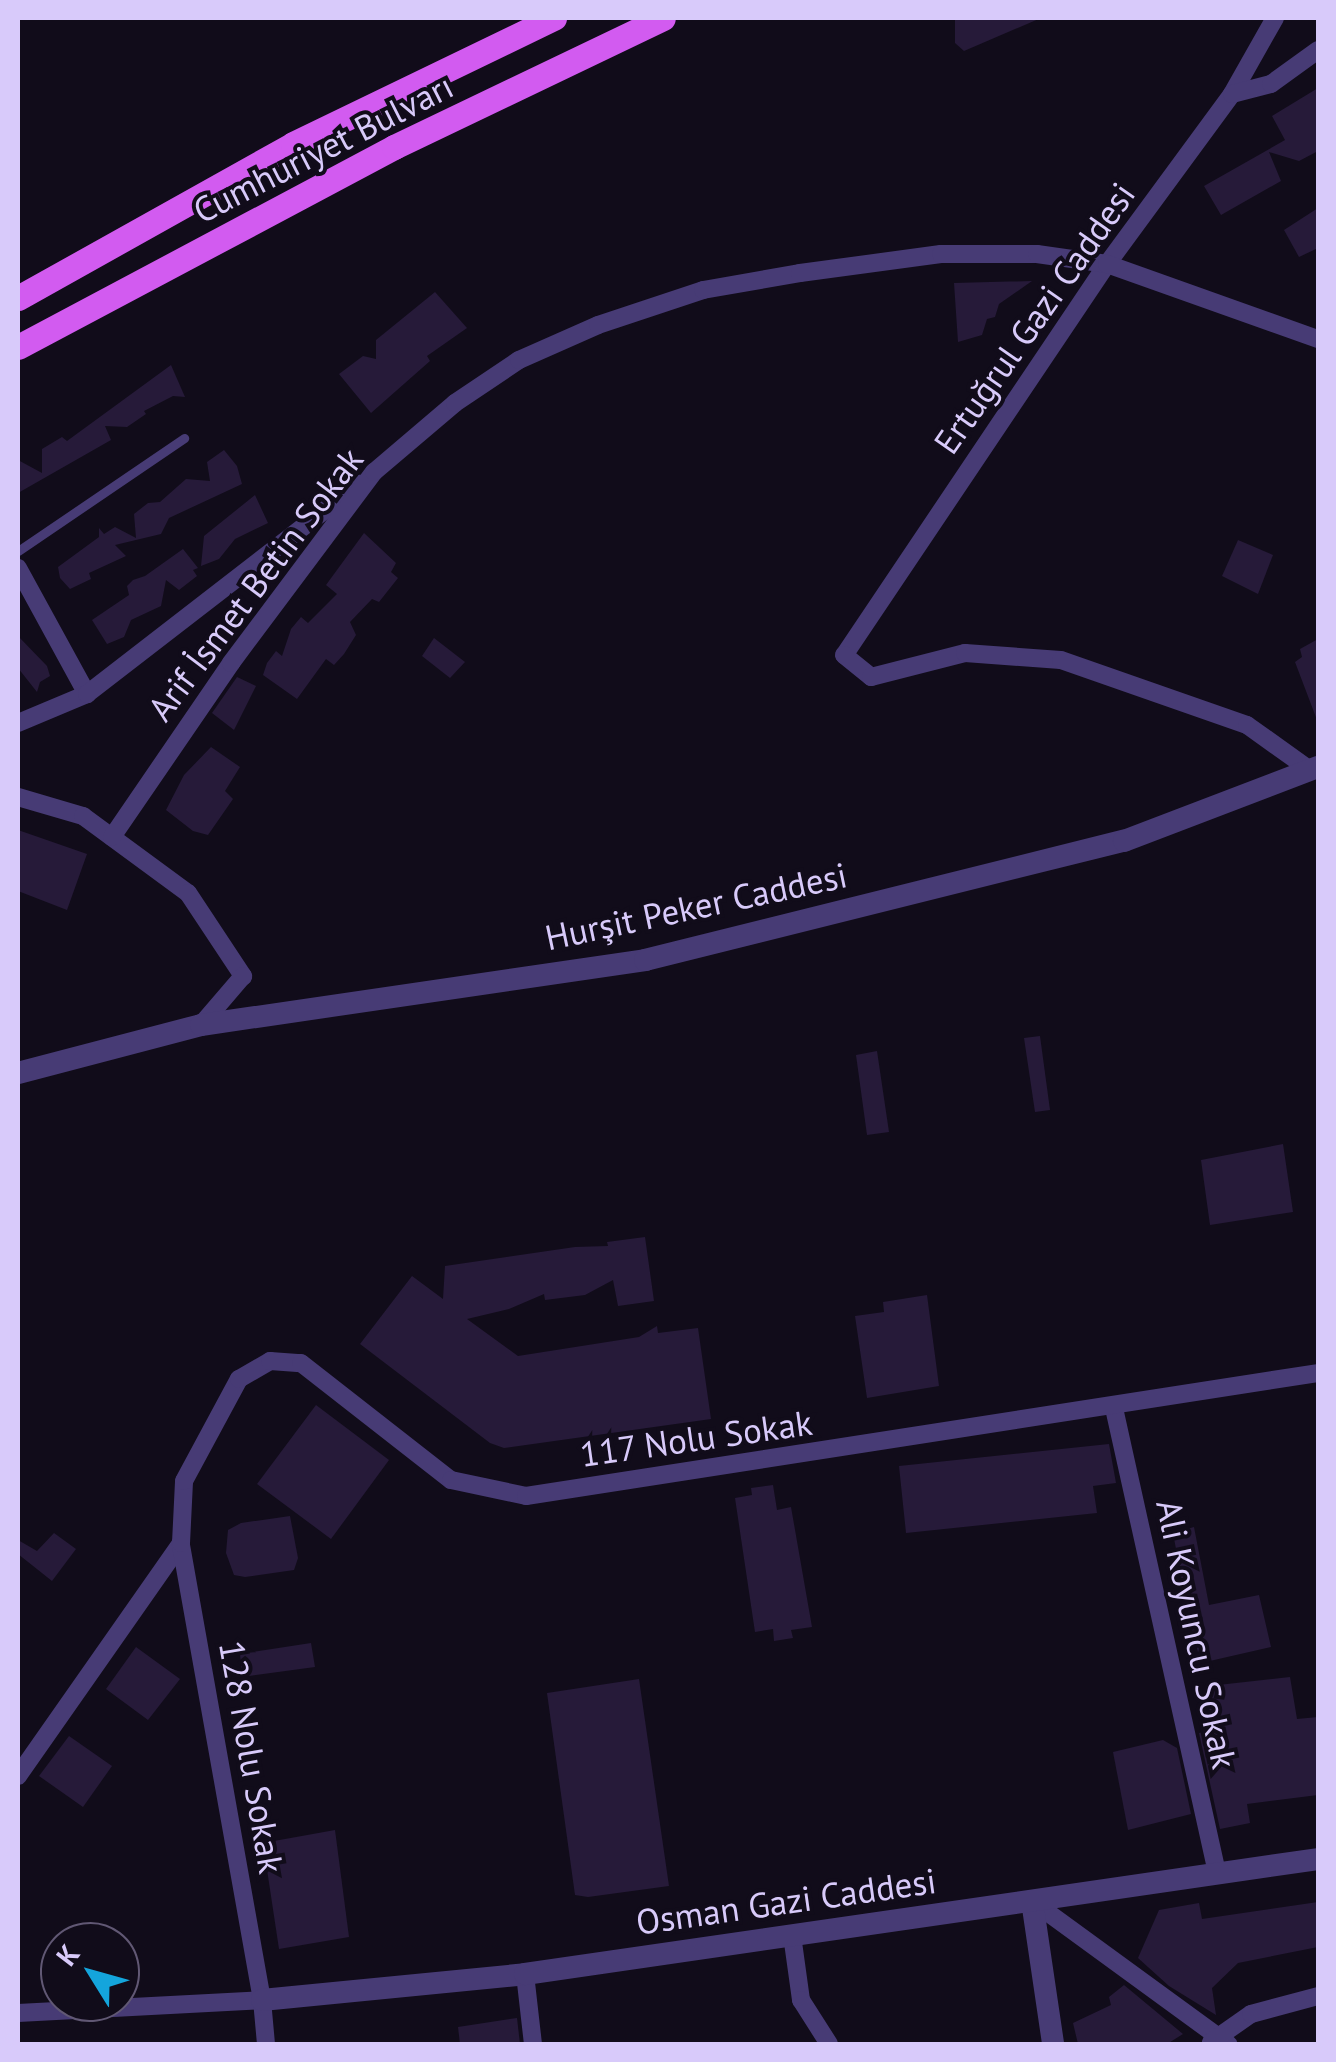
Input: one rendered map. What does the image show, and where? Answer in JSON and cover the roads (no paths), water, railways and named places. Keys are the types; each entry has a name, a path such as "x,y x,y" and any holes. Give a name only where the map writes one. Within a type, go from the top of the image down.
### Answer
{"main road":[{"name":"Cumhuriyet Bulvarı","path":"18,298 293,144 554,18"},
{"name":"Cumhuriyet Bulvarı","path":"18,347 394,148 664,18"}],"street":[{"name":"Ertuğrul Gazi Caddesi","path":"1275,18 1232,94 1108,264 844,655 871,678 966,653 1060,660 1247,725 1314,768"},
{"path":"1232,94 1270,84 1318,50"},
{"name":"Arif İsmet Betin Sokak","path":"112,837 231,662 374,472 455,403 518,360 598,325 702,290 941,254 1038,254 1108,264 1318,339"},
{"path":"18,723 87,694 374,472"},
{"path":"18,568 87,694"},
{"name":"Hurşit Peker Caddesi","path":"18,1073 201,1025 645,960 1124,841 1314,768"},
{"path":"18,797 82,816 188,892 243,976 201,1025"},
{"name":"117 Nolu Sokak","path":"184,1481 239,1379 270,1361 301,1363 451,1480 526,1496 1318,1374"},
{"name":"Ali Koyuncu Sokak","path":"1114,1408 1216,1873"},
{"name":"128 Nolu Sokak","path":"184,1481 181,1543 262,2000 266,2044"},
{"path":"18,1776 181,1543"},
{"name":"Osman Gazi Caddesi","path":"262,2000 525,1974 1318,1858"},
{"path":"1032,1900 1218,2041 1250,2014 1318,1996"},
{"path":"1032,1900 1052,2044"},
{"path":"792,1935 801,2000 828,2044"},
{"path":"525,1974 532,2044"},
{"path":"18,2013 262,2000"}],"lane":[{"path":"18,552 184,438"}]}
